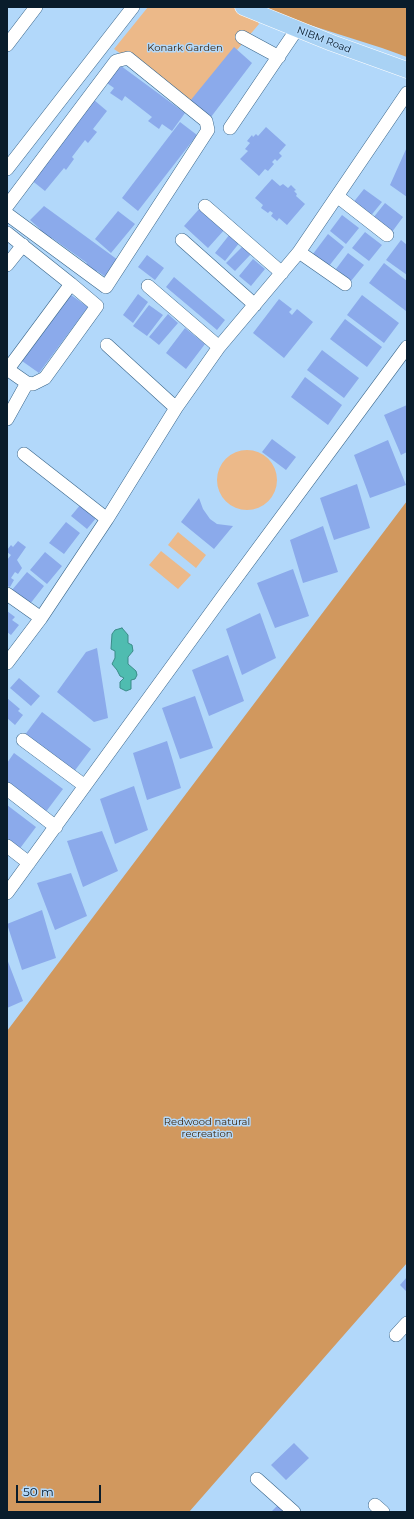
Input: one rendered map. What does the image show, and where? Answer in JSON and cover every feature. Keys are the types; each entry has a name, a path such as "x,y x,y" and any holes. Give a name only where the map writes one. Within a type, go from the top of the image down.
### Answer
{"main road":[{"name":"NIBM Road","path":"243,7 407,70"}],"street":[{"path":"7,45 36,7"},
{"path":"7,169 133,7"},
{"path":"230,128 297,29"},
{"path":"242,37 279,57"},
{"path":"7,206 116,61 128,58 206,121 208,130 106,286 7,214"},
{"path":"7,663 41,618 107,519 176,408 219,347 299,252 407,93"},
{"path":"337,196 387,235"},
{"path":"205,206 282,273"},
{"path":"7,233 72,284 97,306 46,378 33,384 27,383 7,369 72,284"},
{"path":"182,240 255,305"},
{"path":"7,265 23,245"},
{"path":"299,252 345,284"},
{"path":"148,286 219,347"},
{"path":"107,345 176,408"},
{"path":"7,893 223,596 407,347"},
{"path":"7,419 27,383"},
{"path":"24,454 107,519"},
{"path":"7,594 41,618"},
{"path":"22,740 85,786"},
{"path":"7,790 56,827"},
{"path":"7,846 29,863"},
{"path":"396,1335 407,1323"},
{"path":"257,1479 294,1512"}],"green space":[{"name":"Konark Garden","path":"148,7 236,7 256,18 259,24 192,103 114,49"},
{"path":"253,7 407,7 407,57 382,48"},
{"path":"247,450 264,455 272,463 277,480 272,497 264,505 247,510 230,505 222,497 217,480 222,463 230,455"},
{"name":"Redwood natural recreation","path":"407,501 407,1263 189,1512 7,1512 7,1031"},
{"path":"178,532 206,555 196,568 168,545"},
{"path":"161,551 191,575 178,589 149,565"}],"shaded area":[{"path":"122,628 128,635 128,643 132,645 133,651 128,657 128,664 136,671 137,675 135,679 131,680 131,689 126,691 120,688 120,682 124,678 120,676 112,664 115,658 115,651 111,649 112,634 115,630"}],"building":[{"path":"234,47 252,63 211,117 190,101"},
{"path":"117,63 185,113 172,131 162,124 159,129 148,121 152,117 125,96 122,101 110,93 114,88 104,81"},
{"path":"94,100 107,111 93,129 97,132 88,143 85,140 72,157 74,159 66,170 64,168 45,191 30,179"},
{"path":"180,122 197,135 138,211 122,198"},
{"path":"266,127 286,145 279,153 282,156 277,161 275,159 272,162 274,164 268,171 265,169 259,176 240,159 248,151 245,149 250,143 247,141 252,135 253,137 256,134 258,136"},
{"path":"407,147 407,197 390,185"},
{"path":"272,179 280,186 283,184 288,188 291,185 296,190 294,191 297,194 296,196 305,204 287,225 279,218 277,221 271,216 273,213 270,211 268,213 261,208 263,205 255,198"},
{"path":"364,189 382,202 369,218 352,204"},
{"path":"385,203 403,217 392,232 373,218"},
{"path":"44,206 118,260 106,277 97,271 94,275 83,267 87,263 52,238 50,241 38,232 40,229 30,220"},
{"path":"200,208 225,229 208,248 184,226"},
{"path":"118,211 135,224 111,253 95,239"},
{"path":"342,215 359,228 346,244 330,231"},
{"path":"365,232 382,245 369,261 352,248"},
{"path":"230,234 240,242 225,261 215,253"},
{"path":"328,234 344,247 329,266 313,254"},
{"path":"401,240 407,245 407,275 386,260"},
{"path":"243,246 251,254 235,271 226,263"},
{"path":"348,253 364,265 351,281 336,269"},
{"path":"147,255 164,268 155,280 138,267"},
{"path":"253,259 265,269 251,286 239,276"},
{"path":"384,263 407,281 406,311 369,283"},
{"path":"174,277 225,320 217,330 166,287"},
{"path":"138,294 148,302 133,323 123,315"},
{"path":"71,295 88,307 39,373 22,361"},
{"path":"362,295 399,323 384,343 347,315"},
{"path":"279,299 292,309 289,312 292,315 297,309 313,322 284,358 253,333"},
{"path":"149,305 163,315 147,336 133,326"},
{"path":"168,314 178,323 159,345 149,337"},
{"path":"345,319 382,347 367,367 330,339"},
{"path":"185,328 205,344 186,369 166,353"},
{"path":"322,350 359,378 344,398 307,370"},
{"path":"305,377 342,405 328,425 291,397"},
{"path":"407,405 407,452 401,455 384,415"},
{"path":"272,439 296,457 286,470 262,452"},
{"path":"388,440 406,485 370,498 354,455"},
{"path":"357,484 370,528 334,540 320,498"},
{"path":"199,498 203,509 210,519 217,524 233,526 214,549 181,522"},
{"path":"81,504 97,517 87,529 71,516"},
{"path":"66,522 80,533 64,554 49,543"},
{"path":"323,526 338,572 303,583 290,540"},
{"path":"18,541 26,547 17,560 22,568 18,574 15,572 11,578 14,580 10,587 7,586 7,560 11,555 7,552 7,550 11,545 13,547"},
{"path":"45,552 62,566 47,584 30,570"},
{"path":"293,569 309,616 275,628 257,583"},
{"path":"27,572 44,586 30,604 12,590"},
{"path":"7,611 15,617 12,620 19,625 11,635 7,632"},
{"path":"260,613 276,658 242,675 226,629"},
{"path":"97,648 108,718 94,722 57,692 86,652"},
{"path":"228,655 244,701 209,716 192,670"},
{"path":"19,678 40,696 31,706 10,688"},
{"path":"195,696 213,748 180,759 162,708"},
{"path":"7,698 20,709 18,711 23,715 15,725 7,718"},
{"path":"42,712 91,749 73,773 24,736"},
{"path":"167,741 181,788 147,800 133,753"},
{"path":"14,753 63,789 45,813 7,785 7,763"},
{"path":"134,786 148,830 115,844 100,799"},
{"path":"7,805 36,827 18,851 7,843"},
{"path":"102,831 118,871 83,887 67,841"},
{"path":"71,873 87,916 55,930 37,883"},
{"path":"42,910 56,958 22,970 7,924"},
{"path":"7,959 23,1001 7,1008"},
{"path":"407,1277 407,1292 400,1285"},
{"path":"294,1443 309,1458 286,1480 271,1465"},
{"path":"279,1504 286,1512 271,1512"}]}
